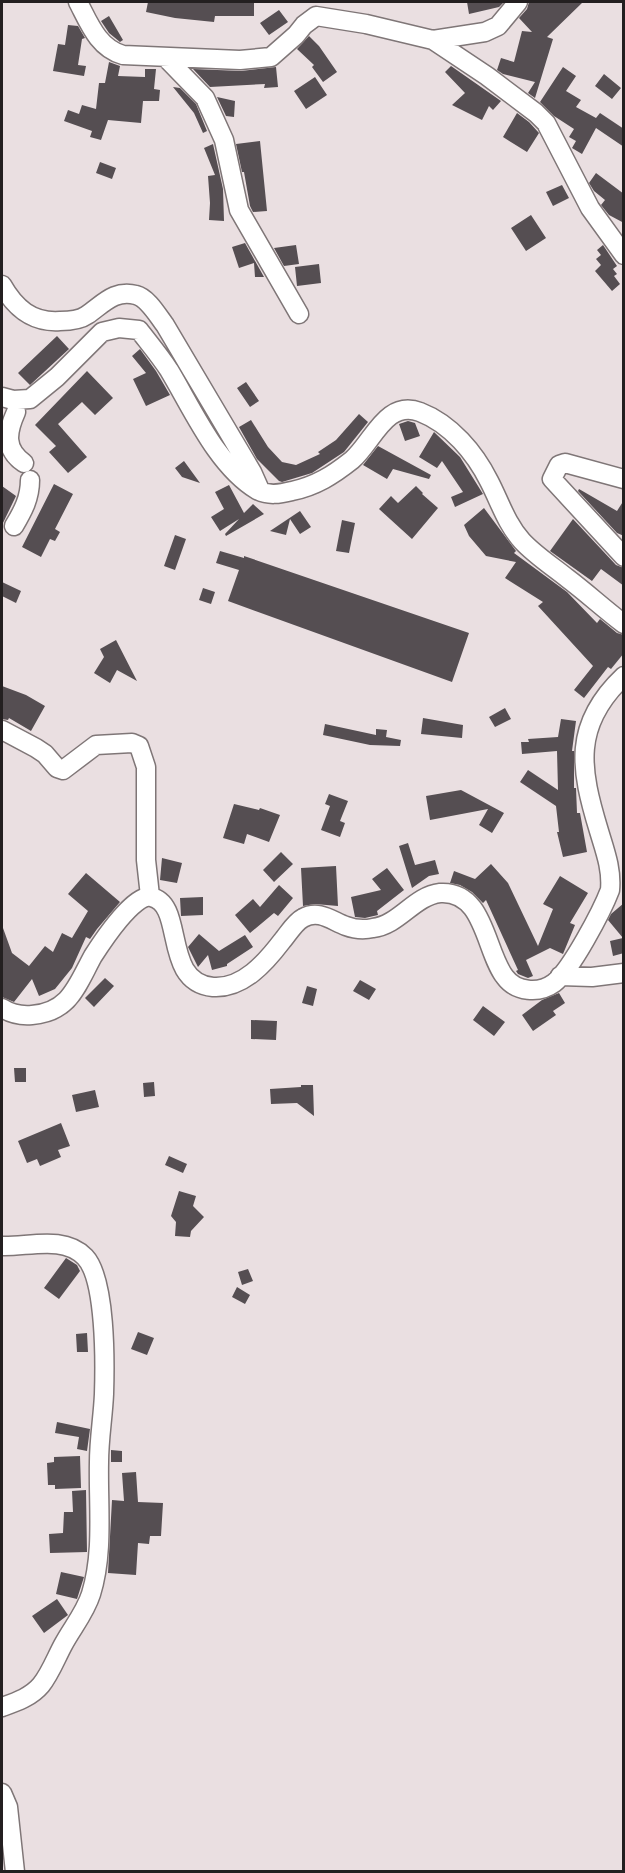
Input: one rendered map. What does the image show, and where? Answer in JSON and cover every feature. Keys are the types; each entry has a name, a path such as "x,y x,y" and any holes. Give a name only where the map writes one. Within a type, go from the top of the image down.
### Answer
{"street":[{"path":"78,2 101,42 113,52 123,55 167,59 240,60 271,57 316,16 366,24 433,40 487,76 546,123 590,208 624,255"},
{"path":"433,40 485,32 498,26 519,2"},
{"path":"167,59 205,98 224,140 239,210 298,314"},
{"path":"2,285 12,302 27,315 38,320 52,322 69,321 85,316 110,297 126,294 138,295 150,305 165,325 252,472 260,491"},
{"path":"14,526 27,503 30,492 27,472 10,448 9,414 57,377 102,332 119,328 139,330 164,363 215,448 245,480 268,494 278,494 319,483 353,459 365,447 384,420 403,409 419,412 451,430 489,480 505,517 523,542 624,624"},
{"path":"2,397 13,400 30,399"},
{"path":"624,479 565,463 559,465 552,479 610,545 624,557"},
{"path":"2,1008 11,1014 25,1016 54,1010 65,1002 77,989 97,950 132,904 143,897 150,896 158,899 167,908 175,943 188,974 202,984 214,987 240,981 251,974 275,951 303,918 315,914 327,916 346,926 361,929 385,926 422,899 435,894 447,893 468,903 475,911 485,929 498,965 510,982 518,987 543,989 560,976 610,890 609,863 586,779 585,743 587,727 595,712 607,694 624,676"},
{"path":"2,730 36,748 45,754 57,768 63,770 96,745 132,743 139,746 146,767 146,860 150,896"},
{"path":"560,976 592,977 623,973"},
{"path":"2,1246 62,1245 77,1250 87,1259 95,1275 102,1307 104,1393 99,1461 98,1558 91,1596 42,1685 30,1695 2,1707"},
{"path":"2,1793 8,1807 15,1872"}],"building":[{"path":"148,2 254,2 254,16 215,16 214,22 175,18 146,12"},
{"path":"467,2 504,2 499,7 469,14"},
{"path":"529,2 583,2 547,37 553,39 535,98 528,93 535,82 503,74 497,70 501,58 514,62 522,31 532,32 519,18 527,9"},
{"path":"279,10 288,22 269,35 260,23"},
{"path":"109,16 123,40 120,42 109,33 101,21"},
{"path":"68,25 78,26 85,38 82,39 78,65 86,66 84,76 53,71 58,44 65,45"},
{"path":"309,36 337,72 323,82 312,67 314,65 297,49"},
{"path":"109,62 120,66 118,76 145,77 145,69 156,69 154,89 160,90 159,101 143,101 141,123 108,120 101,140 90,137 92,131 64,121 68,110 79,114 82,105 96,109 99,83 105,83"},
{"path":"451,66 501,101 493,110 489,106 482,120 452,105 465,93 445,72"},
{"path":"276,67 278,87 264,88 265,84 210,87 193,69 241,71"},
{"path":"563,67 576,76 566,91 581,100 576,107 596,118 600,113 624,129 624,147 596,128 582,154 572,148 576,141 569,137 574,129 554,116 540,102"},
{"path":"604,74 621,88 612,99 595,86"},
{"path":"315,77 327,95 306,109 294,91"},
{"path":"173,87 180,88 196,104 207,131 203,133 194,113"},
{"path":"217,97 235,101 234,117 226,116"},
{"path":"517,113 539,133 527,152 503,137"},
{"path":"260,141 267,211 253,212 236,144"},
{"path":"213,144 223,189 224,221 209,220 208,176 215,175 204,148"},
{"path":"100,162 116,168 112,179 96,173"},
{"path":"596,173 624,194 624,223 609,215 601,205 605,200 594,191 589,183"},
{"path":"562,185 569,198 553,206 546,192"},
{"path":"531,215 546,238 526,251 511,228"},
{"path":"245,243 264,277 255,277 254,263 239,268 232,247"},
{"path":"296,245 299,264 284,266 274,248"},
{"path":"603,245 617,266 613,269 617,274 614,276 620,284 612,291 595,271 601,265 596,259 601,255 597,250"},
{"path":"319,264 321,283 297,286 295,267"},
{"path":"57,336 69,349 30,385 18,373"},
{"path":"140,349 170,395 146,406 133,379 146,373 132,356"},
{"path":"87,371 113,398 95,415 82,402 58,424 87,457 68,473 49,452 56,446 35,425"},
{"path":"246,382 259,401 250,407 237,388"},
{"path":"359,414 368,422 344,452 312,473 282,482 257,459 239,427 251,420 268,447 282,462 296,465 320,454 318,452 336,440"},
{"path":"408,421 415,423 420,436 405,441 399,424"},
{"path":"434,432 460,457 483,494 455,507 451,497 463,492 442,461 437,468 419,457"},
{"path":"378,446 431,475 429,479 393,469 387,479 363,465"},
{"path":"184,461 200,483 182,477 175,468"},
{"path":"54,484 73,494 55,529 60,532 55,541 50,539 41,557 22,547"},
{"path":"229,485 244,513 253,504 264,514 226,536 225,534 239,519 220,531 211,517 224,509 215,492"},
{"path":"2,486 16,496 2,525"},
{"path":"416,486 438,508 412,539 379,509 391,496 398,503"},
{"path":"579,489 617,511 624,500 624,536 617,533 578,491"},
{"path":"484,508 516,551 514,553 567,592 597,623 600,619 617,633 624,635 624,653 611,669 608,667 584,698 574,690 593,666 538,606 543,602 505,578 516,562 486,556 469,536 464,525"},
{"path":"300,511 311,527 300,534 290,519 286,535 270,531"},
{"path":"573,519 616,565 624,568 624,586 601,569 592,581 550,551"},
{"path":"342,520 355,523 349,553 336,551"},
{"path":"175,535 186,539 175,570 164,566"},
{"path":"220,551 244,558 244,556 469,633 452,682 228,601 239,570 216,563"},
{"path":"2,582 21,591 16,603 2,596"},
{"path":"203,588 215,592 211,604 199,600"},
{"path":"116,640 137,681 117,670 110,683 94,673 104,657 100,649"},
{"path":"2,686 26,695 45,706 31,731 9,718 8,720 2,719"},
{"path":"505,708 511,719 495,727 489,717"},
{"path":"423,718 463,725 462,738 421,734"},
{"path":"561,719 576,721 572,751 574,751 574,788 576,788 577,813 580,813 587,852 563,857 557,832 559,832 556,806 520,782 528,770 558,790 557,751 522,754 521,742 529,742 528,739 558,737"},
{"path":"325,724 376,735 376,729 387,730 386,737 401,740 400,746 370,745 323,735"},
{"path":"461,790 504,813 492,833 479,825 488,809 430,820 426,796"},
{"path":"329,794 348,801 340,821 345,823 340,837 321,830 330,806 325,804"},
{"path":"234,804 259,810 260,808 280,815 269,842 247,834 244,844 223,838"},
{"path":"408,843 415,865 435,860 439,874 429,876 412,888 399,846"},
{"path":"281,852 293,864 274,882 263,870"},
{"path":"162,858 182,863 177,883 160,880"},
{"path":"491,864 508,883 538,946 553,909 543,904 560,876 588,893 570,923 575,925 563,954 550,948 526,960 533,976 528,978 516,971 518,970 486,900 483,903 472,892 460,885 450,883 454,871 475,879"},
{"path":"336,866 338,906 315,904 303,906 301,868"},
{"path":"387,868 404,890 377,911 378,915 365,918 355,917 351,897 381,890 372,879"},
{"path":"86,873 120,902 90,939 86,937 72,968 55,989 39,996 32,979 14,1002 2,997 2,929 12,953 29,966 45,946 53,952 62,933 72,938 88,911 68,894"},
{"path":"279,885 293,898 278,916 274,913 250,933 235,915 253,899 260,907"},
{"path":"203,897 203,915 181,916 180,898"},
{"path":"624,903 624,953 613,956 610,941 623,938 608,920 611,914"},
{"path":"199,934 219,951 245,935 253,947 227,966 212,970 208,955 198,967 188,947"},
{"path":"105,978 114,986 94,1007 85,998"},
{"path":"360,980 376,989 369,1000 353,991"},
{"path":"307,986 317,989 313,1006 302,1003"},
{"path":"559,993 565,1003 553,1011 556,1015 533,1031 522,1015 542,1000"},
{"path":"483,1006 505,1022 494,1036 473,1020"},
{"path":"251,1020 277,1021 276,1040 251,1039"},
{"path":"14,1068 26,1068 26,1082 15,1082"},
{"path":"154,1082 155,1096 144,1097 143,1083"},
{"path":"301,1085 313,1085 314,1116 297,1103 271,1104 270,1089 301,1087"},
{"path":"95,1090 99,1107 76,1112 72,1095"},
{"path":"61,1123 70,1146 58,1150 61,1157 40,1166 37,1159 27,1163 18,1141"},
{"path":"169,1156 187,1164 183,1173 165,1165"},
{"path":"179,1191 196,1196 193,1206 204,1217 191,1231 190,1237 175,1236 176,1222 171,1216"},
{"path":"66,1258 77,1265 80,1271 59,1299 44,1288"},
{"path":"248,1269 253,1281 242,1285 238,1272"},
{"path":"237,1287 250,1295 245,1304 232,1297"},
{"path":"138,1332 154,1338 147,1355 131,1349"},
{"path":"87,1333 88,1352 77,1352 76,1334"},
{"path":"57,1422 90,1429 87,1451 77,1449 79,1437 55,1433"},
{"path":"111,1450 122,1451 122,1462 111,1462"},
{"path":"80,1456 81,1488 55,1489 55,1485 48,1485 47,1463 54,1462 54,1457"},
{"path":"136,1472 138,1502 163,1503 161,1536 150,1536 149,1544 138,1543 136,1575 108,1573 112,1500 124,1501 122,1473"},
{"path":"86,1490 87,1552 50,1553 49,1534 63,1533 64,1512 73,1512 72,1491"},
{"path":"61,1572 84,1577 77,1599 56,1594"},
{"path":"57,1599 68,1615 44,1633 32,1616"}]}
